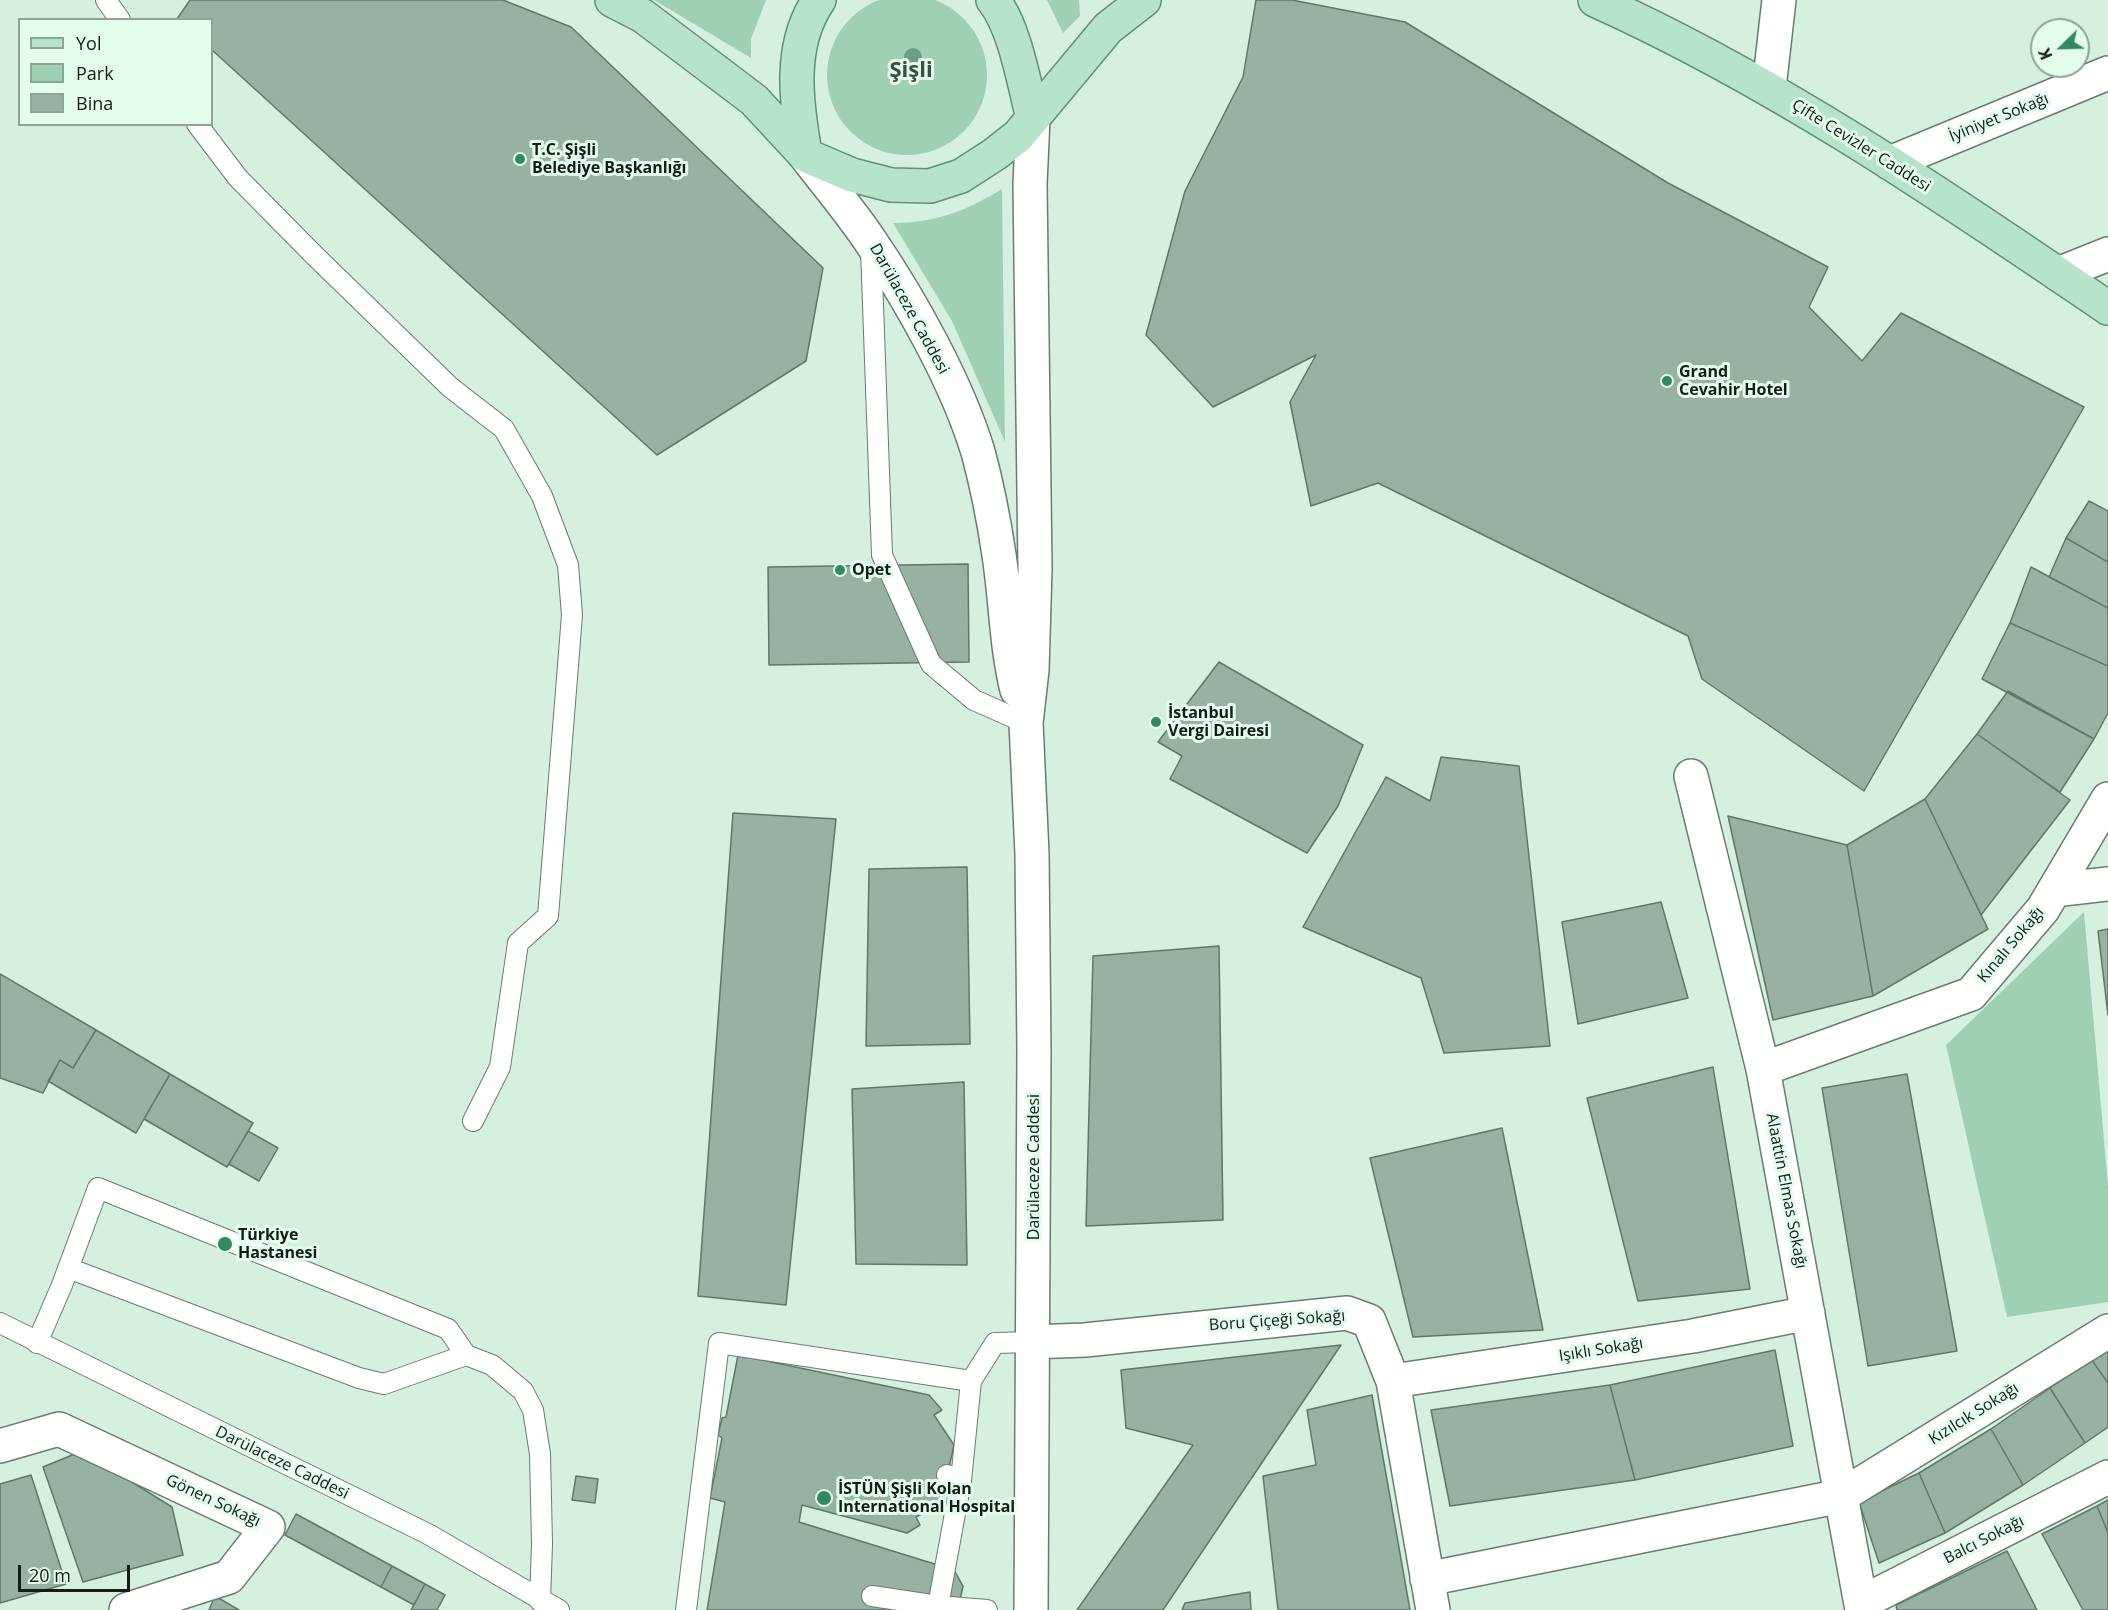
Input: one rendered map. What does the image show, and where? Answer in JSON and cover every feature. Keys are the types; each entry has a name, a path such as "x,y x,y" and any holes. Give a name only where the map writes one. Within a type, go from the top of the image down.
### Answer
{"main road":[{"name":"Darülaceze Caddesi","path":"612,0 643,16 754,100 805,155"},
{"path":"819,0 803,35 797,71 797,106 805,155 852,175 891,185 930,186 961,176 995,154 1033,118 1107,28 1144,0"},
{"name":"Darülaceze Caddesi","path":"993,0 999,8 1015,51 1033,118"},
{"name":"Çifte Cevizler Caddesi","path":"1589,1 1769,88 1890,163 2108,308"}],"street":[{"path":"1769,88 1779,0"},
{"name":"İyiniyet Sokağı","path":"1890,163 2108,73"},
{"name":"Darülaceze Caddesi","path":"1030,1610 1034,1052 1032,854 1026,723 1032,670 1035,569 1030,212 1033,118"},
{"name":"Darülaceze Caddesi","path":"805,155 871,240 932,348 961,407 978,452 999,555 1012,668 1026,723"},
{"path":"2058,274 2108,254"},
{"name":"Alaattin Elmas Sokağı","path":"1691,776 1763,1069 1861,1606"},
{"name":"Kınalı Sokağı","path":"1763,1069 1971,994 2043,909 2108,799"},
{"path":"2054,890 2108,884"},
{"name":"Boru Çiçeği Sokağı","path":"1031,1342 1085,1340 1347,1313 1369,1321 1393,1381 1430,1594"},
{"name":"Işıklı Sokağı","path":"1393,1381 1693,1336 1808,1313"},
{"name":"Kızılcık Sokağı","path":"1841,1496 2108,1331"},
{"name":"Gönen Sokağı","path":"0,1446 59,1429 268,1527 229,1577 144,1607"},
{"name":"Balcı Sokağı","path":"1861,1606 2108,1478"},
{"path":"1430,1594 1841,1496"}],"lane":[{"path":"106,0 119,18"},
{"path":"199,126 238,178 315,256 450,387 504,429 542,496 568,565 572,615 548,916 518,943 500,1066 473,1121"},
{"path":"871,240 882,555 931,664 974,700 1026,723"},
{"path":"37,1343 98,1188 448,1329 466,1355 492,1365 523,1391 533,1410 540,1454 542,1544 540,1601"},
{"path":"68,1268 359,1378 384,1384 466,1355"},
{"name":"Darülaceze Caddesi","path":"0,1323 428,1534 540,1601 560,1610"},
{"path":"938,1608 954,1478 971,1381 995,1343 1031,1342"},
{"path":"686,1610 719,1343 971,1381"},
{"path":"872,1596 938,1608 987,1610"}],"green space":[{"path":"884,-1 930,-1 951,9 973,31 981,45 987,75 985,91 981,105 973,119 951,141 937,149 923,153 907,155 891,153 877,149 863,141 841,119 833,105 829,91 827,75 829,59 833,45 841,31 863,9"},
{"path":"654,0 766,0 751,39 751,58"},
{"path":"1047,0 1079,0 1080,16 1063,33"},
{"path":"1002,189 1005,442 952,321 893,223 923,221 950,214 976,204"},
{"path":"2084,912 2108,1186 2108,1302 2007,1317 1946,1045"}],"building":[{"name":"T.C. Şişli Belediye Başkanlığı","path":"190,0 503,0 571,27 823,268 806,361 657,455 213,51 213,18 178,18"},
{"name":"Grand Cevahir Hotel","path":"1256,0 1292,0 1405,22 1668,183 1828,267 1809,307 1862,361 1901,313 2084,407 1864,791 1702,679 1688,636 1378,483 1311,506 1290,402 1316,355 1213,407 1146,335 1185,191 1243,77"},
{"path":"2089,501 2108,511 2108,562 2066,538"},
{"path":"2066,538 2108,562 2108,608 2049,577"},
{"path":"968,564 969,662 769,665 768,567"},
{"path":"2031,567 2108,608 2108,666 2010,623"},
{"path":"2010,623 2108,666 2108,713 2094,739 1982,679"},
{"path":"1219,662 1363,745 1338,806 1307,853 1170,779 1182,756 1158,742"},
{"path":"2008,691 2094,739 2060,792 1977,734"},
{"path":"1977,734 2070,800 1981,915 1925,799"},
{"path":"1441,757 1519,766 1550,1046 1444,1053 1421,978 1303,927 1386,777 1430,801"},
{"path":"1925,799 1988,929 1873,996 1847,845"},
{"path":"733,813 836,819 786,1305 698,1296"},
{"path":"1728,816 1847,845 1873,996 1773,1020"},
{"path":"967,867 970,1044 866,1046 869,869"},
{"path":"1661,902 1688,998 1578,1024 1562,922"},
{"path":"2108,929 2108,1015 2098,931"},
{"path":"1219,946 1223,1220 1086,1226 1093,956"},
{"path":"0,974 96,1030 73,1068 60,1060 43,1093 0,1078"},
{"path":"96,1030 170,1074 136,1133 48,1081 60,1060 73,1068"},
{"path":"1713,1067 1750,1289 1638,1301 1587,1098"},
{"path":"170,1074 253,1123 227,1167 144,1119"},
{"path":"1907,1074 1957,1351 1868,1366 1822,1088"},
{"path":"964,1082 967,1265 856,1264 852,1089"},
{"path":"1502,1128 1543,1330 1413,1337 1370,1158"},
{"path":"248,1131 278,1148 259,1181 229,1164"},
{"path":"1341,1345 1163,1610 1077,1610 1193,1445 1126,1428 1121,1370"},
{"path":"2108,1348 2108,1383 2091,1359"},
{"path":"1775,1350 1793,1446 1635,1480 1610,1385"},
{"path":"738,1355 929,1395 942,1410 934,1415 954,1445 941,1504 916,1517 920,1525 907,1533 802,1505 799,1522 954,1570 963,1586 958,1610 707,1610 725,1502 710,1498 722,1438 718,1435 722,1418 726,1417"},
{"path":"2091,1359 2108,1383 2108,1427 2085,1443 2050,1388"},
{"path":"1610,1385 1635,1480 1450,1506 1431,1410"},
{"path":"2050,1388 2085,1443 2023,1485 1991,1429"},
{"path":"1372,1395 1410,1610 1278,1610 1263,1476 1316,1465 1307,1410"},
{"path":"1991,1429 2023,1485 1945,1533 1919,1473"},
{"path":"82,1451 172,1507 183,1555 83,1582 43,1467"},
{"path":"1919,1473 1945,1533 1879,1563 1859,1502"},
{"path":"31,1475 66,1584 0,1603 0,1484"},
{"path":"576,1476 598,1479 595,1503 572,1500"},
{"path":"2108,1500 2108,1533 2097,1506"},
{"path":"2097,1506 2108,1533 2108,1610 2083,1610 2042,1534"},
{"path":"296,1514 392,1566 381,1587 285,1535"},
{"path":"2007,1551 2037,1610 1897,1610 1896,1605"},
{"path":"392,1566 425,1584 414,1605 381,1587"},
{"path":"425,1584 445,1595 437,1610 411,1610"},
{"path":"1250,1592 1251,1610 1182,1610 1185,1603"},
{"path":"215,1596 239,1610 209,1610"}],"place":[{"name":"T.C. Şişli Belediye Başkanlığı","path":"520,159"},
{"name":"Grand Cevahir Hotel","path":"1667,381"},
{"name":"Opet","path":"840,570"},
{"name":"İstanbul Vergi Dairesi","path":"1156,722"},
{"name":"Türkiye Hastanesi","path":"225,1244"},
{"name":"İSTÜN Şişli Kolan International Hospital","path":"824,1498"}],"district":[{"name":"Şişli","path":"911,71"}]}
